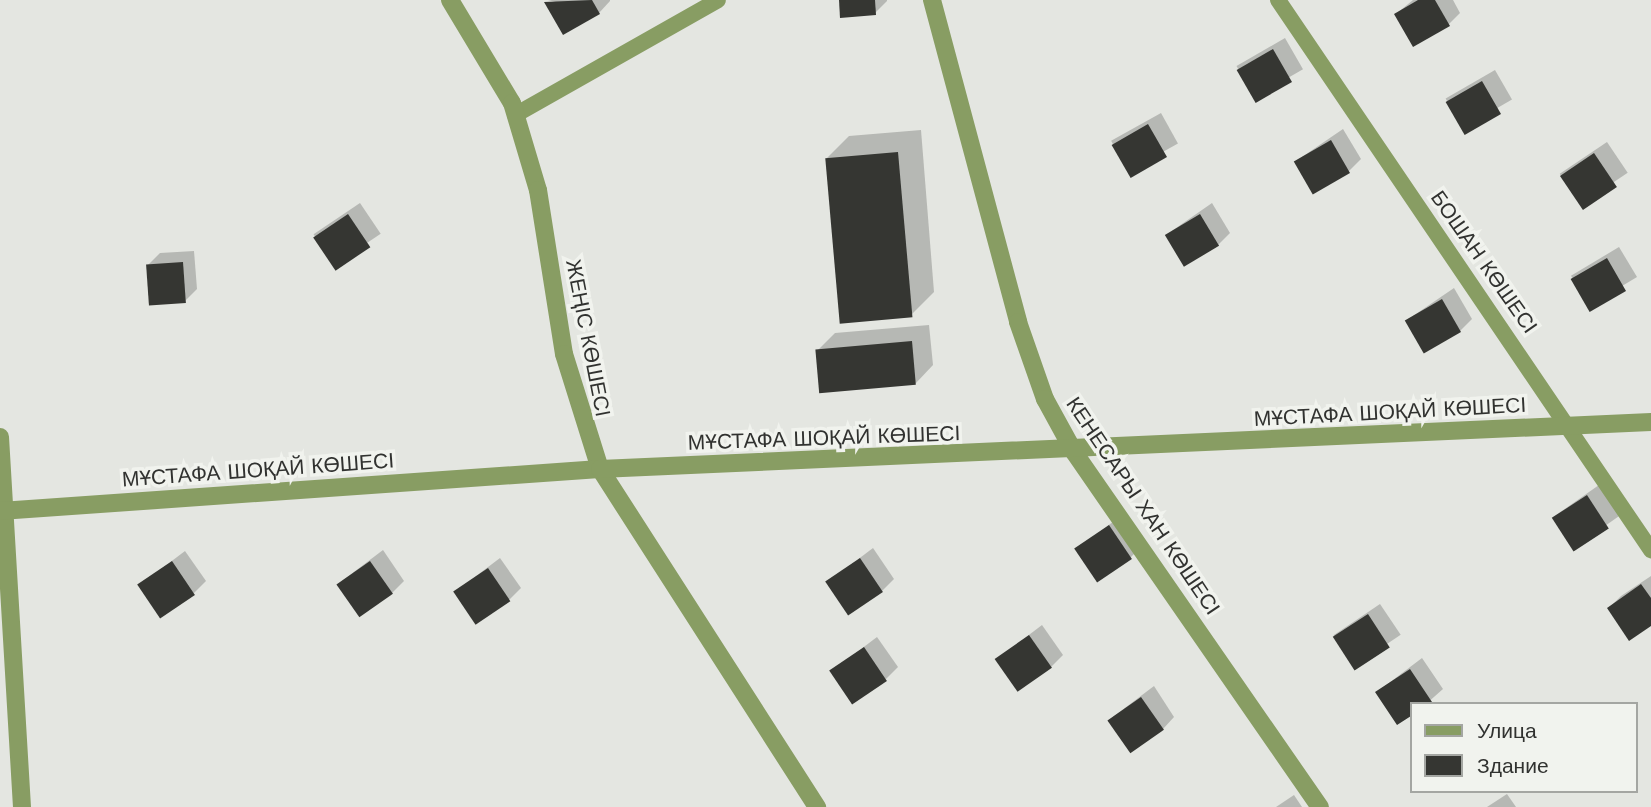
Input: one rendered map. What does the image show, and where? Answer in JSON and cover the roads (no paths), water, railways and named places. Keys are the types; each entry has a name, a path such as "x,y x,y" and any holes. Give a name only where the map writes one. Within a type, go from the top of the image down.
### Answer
{"street":[{"name":"ЖЕҢІС КӨШЕСІ","path":"450,0 515,115 538,190 564,354 600,469 817,807"},
{"name":"КЕНЕСАРЫ ХАН КӨШЕСІ","path":"932,0 1018,322 1045,399 1074,452 1320,807"},
{"name":"МҰСТАФА ШОҚАЙ КӨШЕСІ","path":"2,510 600,469 1074,452 1651,422"},
{"path":"0,437 2,510 22,807"}],"lane":[{"path":"515,115 719,0"},
{"name":"БОШАН КӨШЕСІ","path":"1278,0 1571,425 1651,550"}]}
